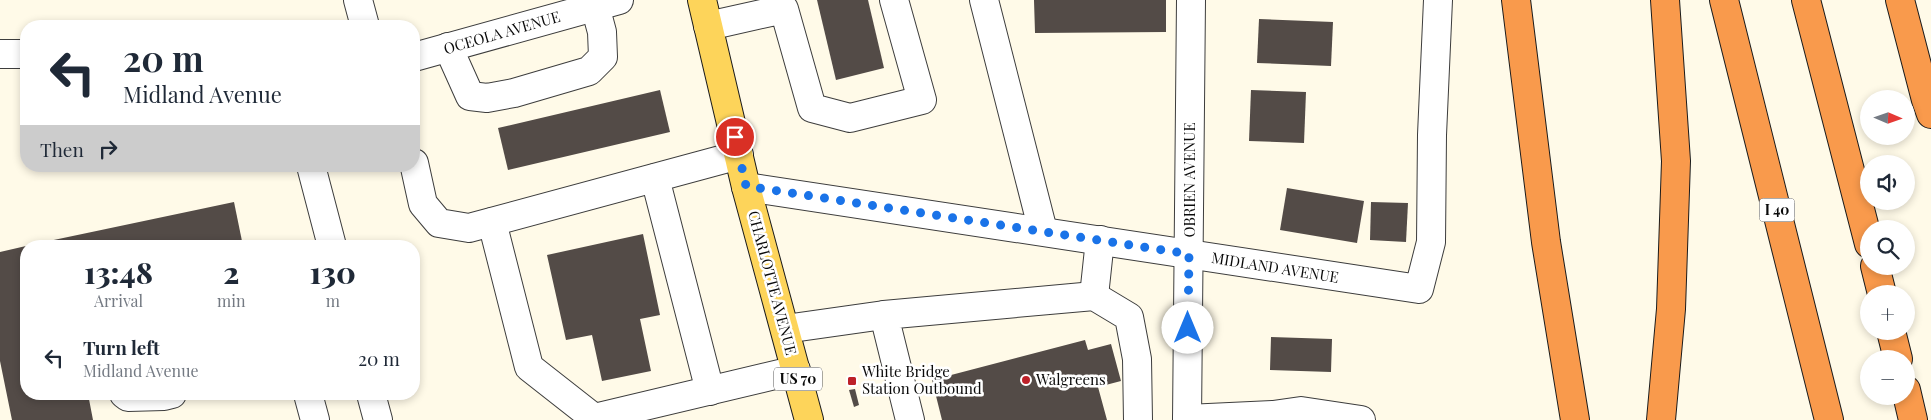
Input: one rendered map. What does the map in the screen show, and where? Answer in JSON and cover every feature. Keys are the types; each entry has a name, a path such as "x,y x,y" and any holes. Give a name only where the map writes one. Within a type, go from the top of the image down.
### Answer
{"highway":[{"path":"1516,0 1546,242 1576,420"},
{"path":"1661,420 1671,309 1676,161 1665,0"},
{"name":"I 40","path":"1724,0 1829,420"},
{"path":"1806,0 1863,220"},
{"path":"1900,0 1931,114"},
{"path":"1910,405 1913,420"}],"main road":[{"name":"CHARLOTTE AVENUE","path":"702,0 746,186 809,420"}],"street":[{"path":"358,0 363,20"},
{"path":"708,26 784,9 812,108 850,118 922,100 894,0"},
{"path":"984,0 1043,231"},
{"name":"OBRIEN AVENUE","path":"1188,420 1191,0"},
{"name":"MIDLAND AVENUE","path":"746,186 1419,289 1431,242 1432,135 1438,0"},
{"path":"448,47 470,96 486,98 514,93 589,71 603,57 602,32 607,3"},
{"name":"OCEOLA AVENUE","path":"420,55 607,3"},
{"path":"0,54 20,54"},
{"path":"416,172 424,204 439,223 469,228 739,155"},
{"path":"313,172 330,240"},
{"path":"655,178 710,391"},
{"path":"492,222 528,367 594,418 796,370"},
{"path":"1094,296 1100,240"},
{"path":"785,328 884,315 1094,296 1129,317 1137,359 1138,420"},
{"path":"884,315 910,420"},
{"path":"310,400 315,420"},
{"path":"373,400 378,420"},
{"path":"1188,420 1272,418 1301,411 1361,420"}],"building":[{"path":"817,0 868,0 884,68 836,80"},
{"path":"1034,0 1166,0 1166,32 1035,33"},
{"path":"1259,19 1333,22 1331,66 1257,63"},
{"path":"660,90 670,132 508,170 498,128"},
{"path":"1251,90 1306,92 1304,143 1249,141"},
{"path":"1287,188 1364,201 1357,243 1280,230"},
{"path":"234,202 242,240 54,240"},
{"path":"1371,202 1408,203 1406,242 1370,240"},
{"path":"643,234 660,315 640,319 651,371 602,381 592,335 566,340 547,255"},
{"path":"20,247 20,400 89,400 93,420 12,420 0,361 0,252"},
{"path":"1271,337 1332,339 1331,372 1270,370"},
{"name":"Walgreens","path":"1085,340 1088,350 1111,344 1121,381 1098,387 1107,420 942,420 932,380"},
{"path":"855,389 859,405 854,407 849,390"}],"place":[{"name":"Walgreens","path":"1026,380"},
{"name":"White Bridge Station Outbound","path":"852,381"}],"route":[{"path":"735,137 746,186 1189,254 1188,328"}]}
